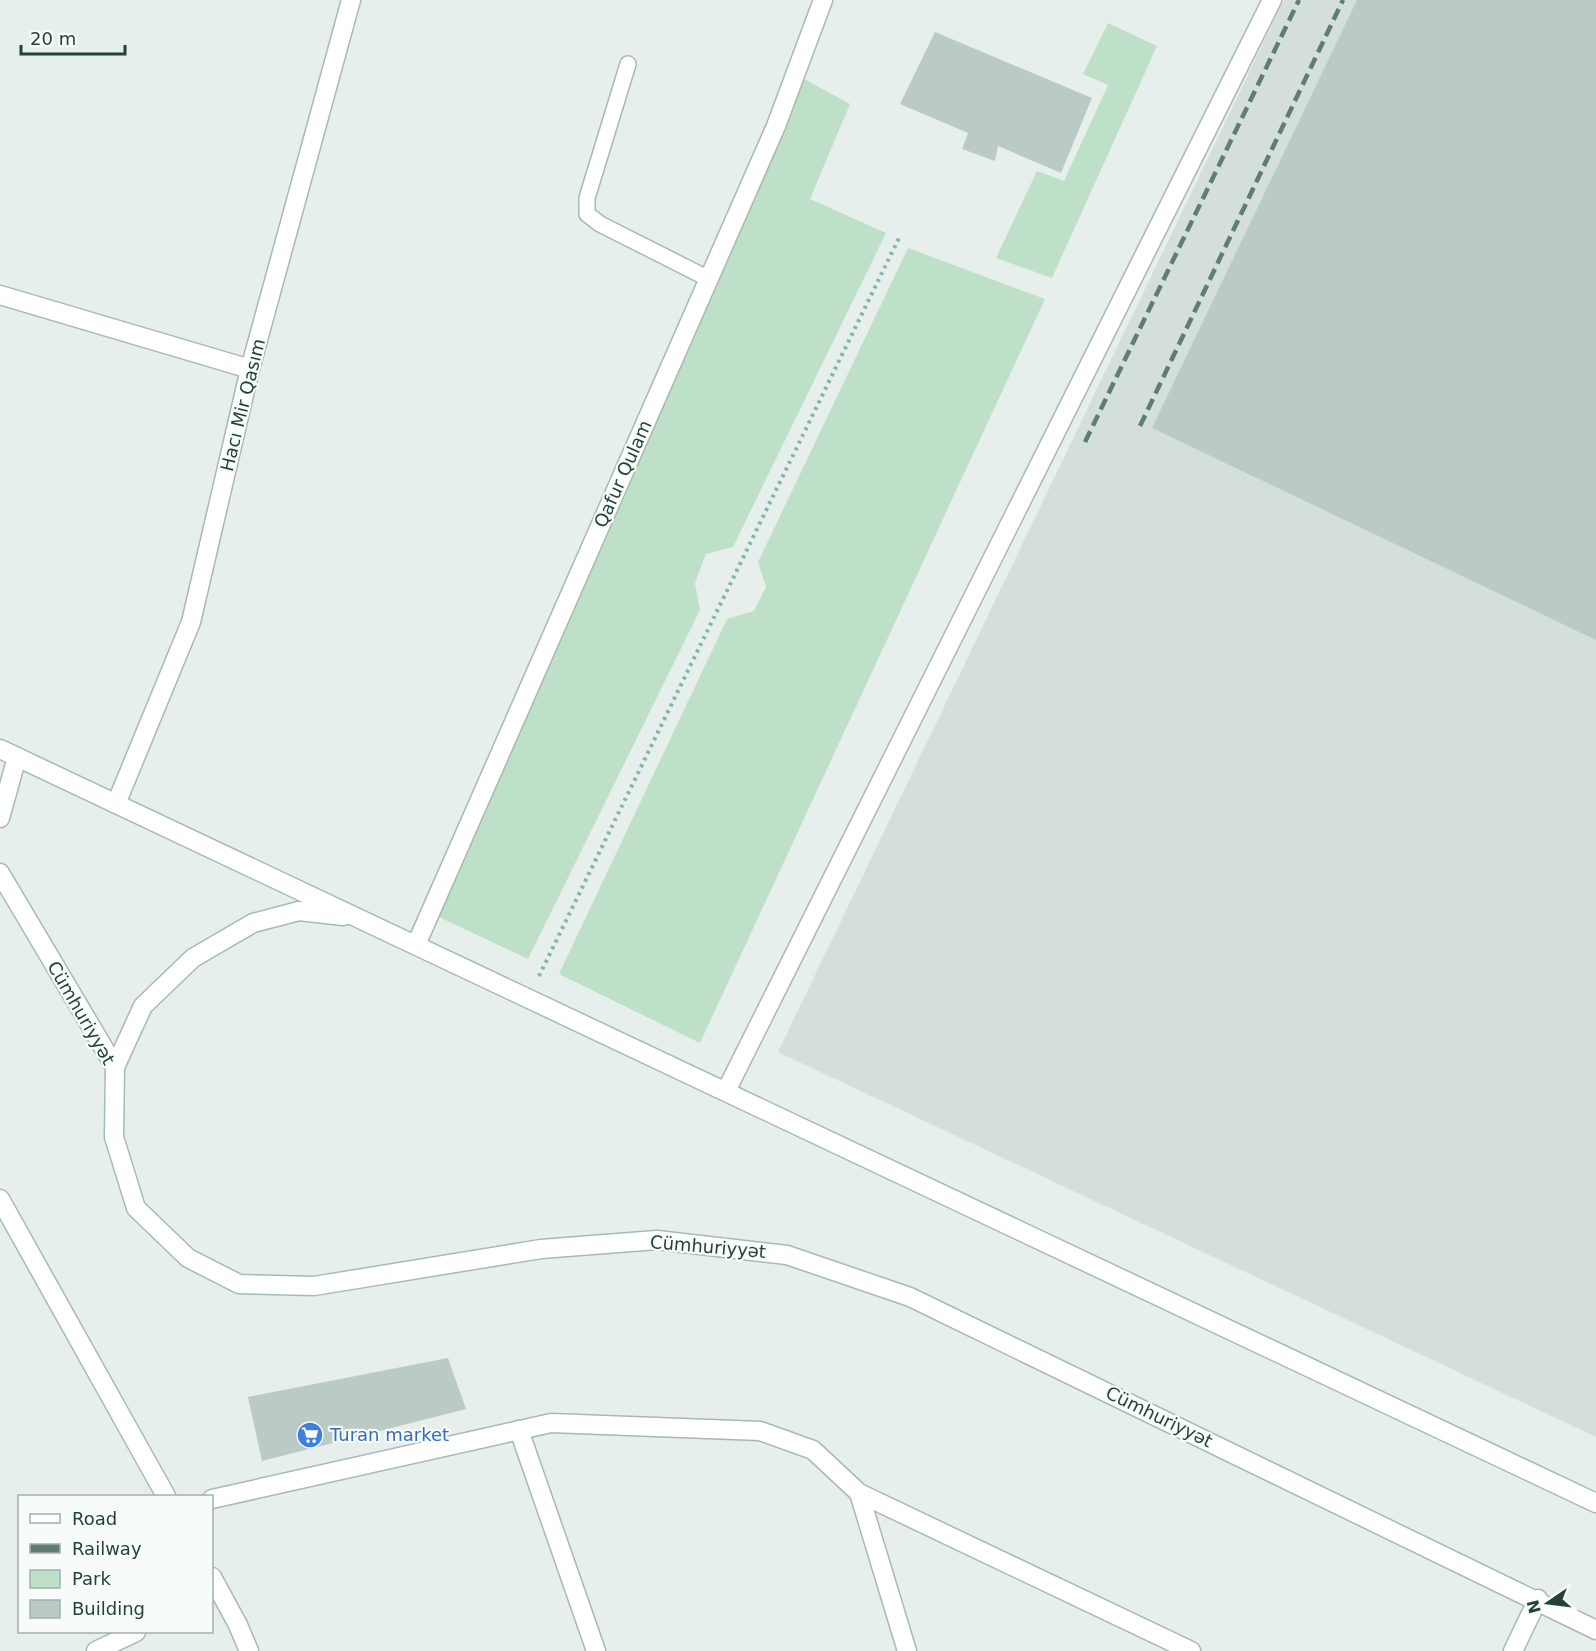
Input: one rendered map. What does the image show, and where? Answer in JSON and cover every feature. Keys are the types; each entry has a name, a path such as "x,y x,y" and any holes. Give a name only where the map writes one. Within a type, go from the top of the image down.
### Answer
{"street":[{"name":"Hacı Mir Qasım","path":"116,804 191,622 250,369 351,0"},
{"name":"Qafur Qulam","path":"416,945 776,126 823,0"},
{"path":"726,1091 1272,0"},
{"path":"0,295 250,369"},
{"path":"0,818 8,753 1596,1503"},
{"name":"Cümhuriyyət","path":"0,873 115,1067 114,1137 136,1208 188,1258 239,1284 314,1286 541,1249 657,1240 787,1255 910,1297 1596,1629"},
{"path":"115,1067 143,1006 194,958 253,923 299,911 359,918"},
{"path":"0,1198 165,1495"},
{"path":"213,1499 551,1423 760,1431 813,1450 859,1493 1191,1651"},
{"path":"519,1430 596,1651"},
{"path":"859,1493 907,1651"},
{"path":"214,1588 249,1651"},
{"path":"1514,1651 1538,1599"},
{"path":"96,1651 134,1633"}],"lane":[{"path":"628,64 587,198 587,214 600,224 709,279"}],"path":[{"path":"528,998 899,238"}],"shaded area":[{"path":"1284,0 1596,0 1596,1437 778,1052"}],"green space":[{"path":"1108,23 1157,46 1052,278 996,258 1037,171 1064,181 1108,85 1083,74"},
{"path":"804,79 850,104 810,199 886,233 733,547 706,554 695,583 700,610 528,959 439,917"},
{"path":"908,248 1045,299 700,1043 559,974 727,619 754,611 766,587 758,562"}],"building":[{"path":"1357,0 1596,0 1596,640 1152,428"},
{"path":"935,32 1092,98 1061,173 998,146 995,161 962,149 968,133 900,104"},
{"name":"Turan market","path":"448,1358 466,1409 262,1461 248,1397"}],"railway":[{"path":"1085,442 1299,0"},
{"path":"1140,426 1343,0"}],"place":[{"name":"Turan market","path":"310,1435"}]}
